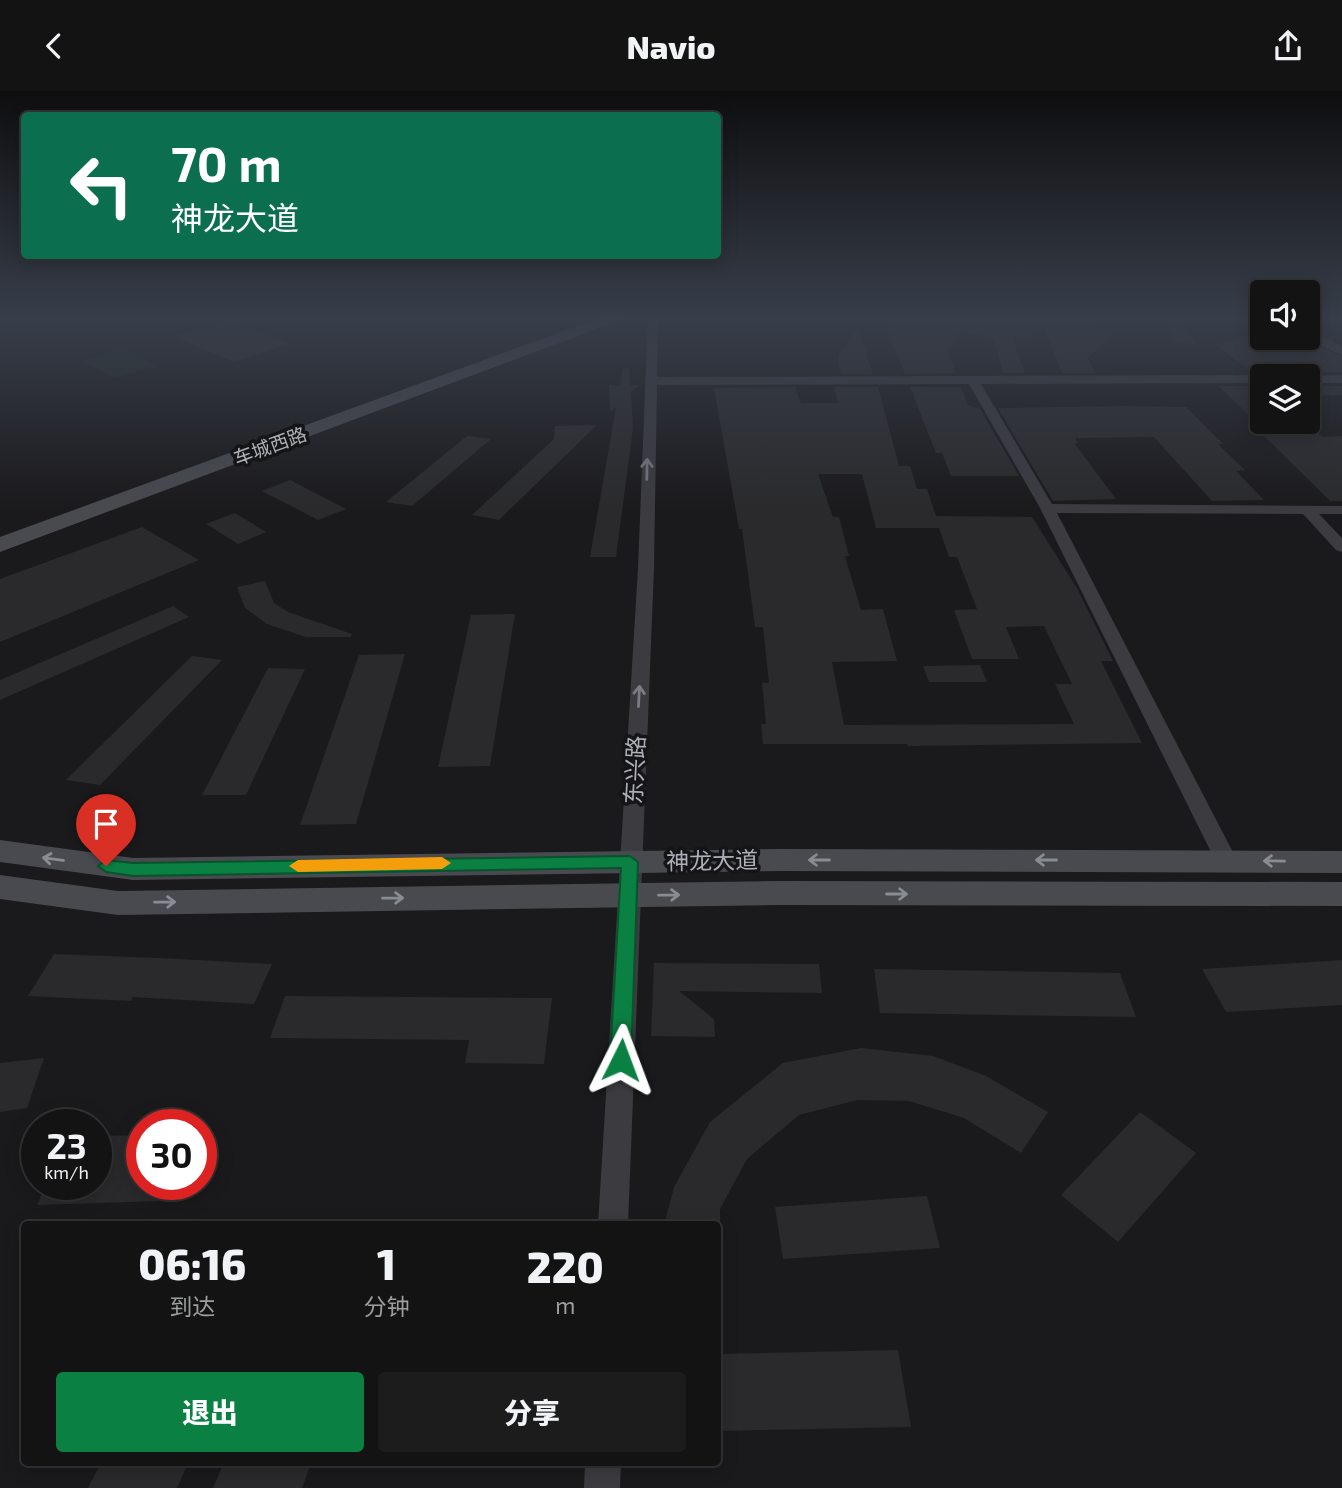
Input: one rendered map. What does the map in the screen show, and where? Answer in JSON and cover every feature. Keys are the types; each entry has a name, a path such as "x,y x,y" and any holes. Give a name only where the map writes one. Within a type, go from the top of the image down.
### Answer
{"main road":[{"name":"车城西路","path":"0,535 423,381"},
{"name":"车城西路","path":"0,545 442,381"},
{"name":"神龙大道","path":"0,851 133,869 630,862 1342,862"},
{"name":"神龙大道","path":"0,887 118,903 628,895 1342,894"}],"street":[{"name":"东兴路","path":"613,1221 646,568 652,381"},
{"path":"974,381 1047,508 1226,860"},
{"path":"1047,508 1342,510"},
{"path":"1307,510 1342,547"},
{"path":"602,1488 603,1466"}],"building":[{"path":"621,381 630,381 630,385 639,385 631,392 633,428 616,557 590,557 616,407 610,412 609,385 620,385"},
{"path":"1218,386 1250,386 1250,416"},
{"path":"1320,386 1342,386 1342,395 1320,396"},
{"path":"795,387 801,403 838,403 834,387 878,387 899,466 910,466 917,489 927,489 936,516 1032,517 1077,588 1113,661 1101,661 1142,743 908,746 763,744 761,724 766,724 762,683 769,683 763,627 755,627 742,529 739,529 714,388","holes":["818,474 862,474 876,528 939,528 949,557 957,557 977,609 954,610 972,659 1019,659 1006,627 1044,626 1072,684 1055,684 1074,724 844,725 832,662 897,661 883,609 861,610 845,556 849,556 839,517 833,517"]},
{"path":"910,387 961,387 968,405 980,409 1019,476 951,476 942,453 936,453"},
{"path":"1186,407 1245,470 1236,471 1264,500 1212,501 1154,437 1075,438 1078,443 1074,443 1116,499 1053,501 998,408"},
{"path":"597,425 499,520 472,515 554,439 555,426"},
{"path":"1262,434 1342,436 1342,501 1330,501"},
{"path":"467,436 491,439 412,506 386,502"},
{"path":"290,480 346,509 318,520 262,491"},
{"path":"235,513 266,532 238,544 206,524"},
{"path":"142,527 199,560 0,642 0,579"},
{"path":"265,581 274,603 288,612 352,634 351,637 306,637 267,624 245,608 237,587"},
{"path":"173,606 189,617 0,700 0,680"},
{"path":"515,614 490,766 438,767 471,615"},
{"path":"405,654 356,824 300,825 359,655"},
{"path":"192,656 222,660 100,785 66,780"},
{"path":"980,665 987,682 929,682 923,666"},
{"path":"268,668 305,669 246,795 202,795"},
{"path":"54,954 272,964 254,1004 133,997 131,1001 28,996"},
{"path":"1342,960 1342,1005 1226,1012 1202,969"},
{"path":"654,963 819,964 822,993 679,991 714,1019 715,1037 651,1036"},
{"path":"874,969 1120,973 1136,1017 880,1013"},
{"path":"285,996 552,998 544,1064 465,1063 469,1040 270,1038"},
{"path":"861,1048 933,1056 986,1076 1048,1112 1021,1153 964,1118 909,1101 857,1100 799,1115 747,1159 720,1209 720,1221 665,1221 674,1187 710,1122 783,1063"},
{"path":"44,1058 27,1108 0,1112 0,1063"},
{"path":"1140,1112 1196,1153 1118,1242 1061,1195"},
{"path":"126,1135 126,1200 159,1201 37,1205 39,1200 112,1200 112,1136"},
{"path":"927,1196 940,1248 783,1259 775,1207"},
{"path":"898,1350 911,1427 721,1431 721,1354"},
{"path":"99,1466 187,1466 177,1488 88,1488"},
{"path":"223,1466 310,1466 302,1488 213,1488"}],"slow traffic":[{"path":"298,866 442,863"}],"route":[{"path":"106,866 133,869 630,862 621,1060"}]}
